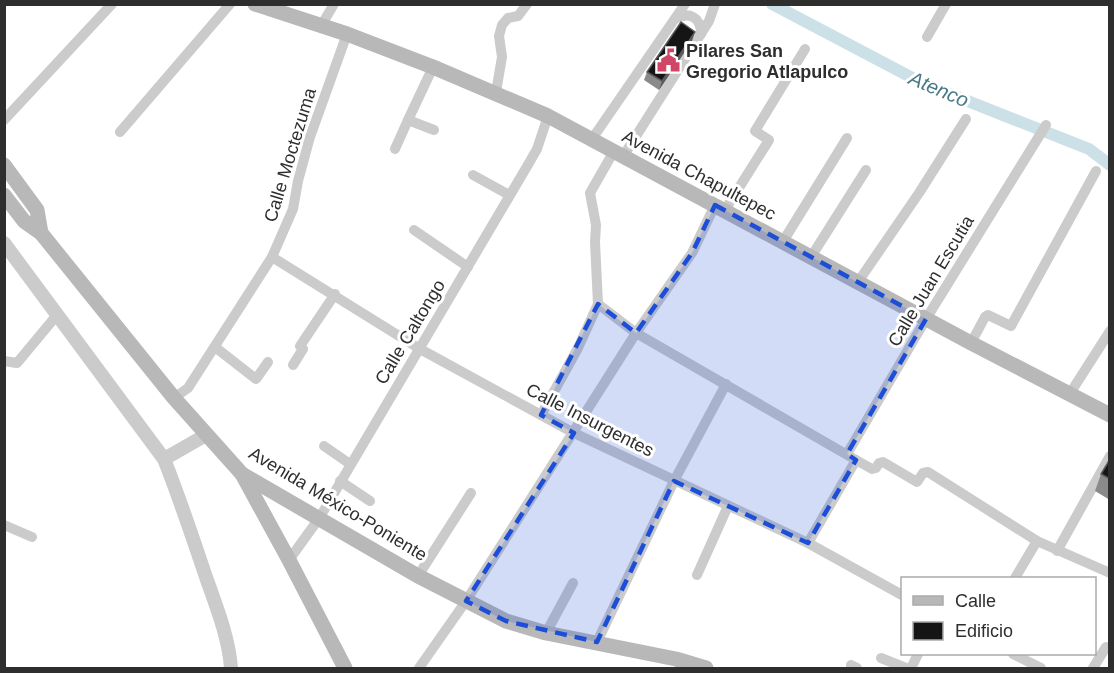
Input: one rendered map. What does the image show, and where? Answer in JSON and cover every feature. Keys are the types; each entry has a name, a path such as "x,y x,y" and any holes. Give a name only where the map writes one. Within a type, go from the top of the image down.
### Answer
{"main road":[{"name":"Avenida Chapultepec","path":"255,4 347,34 496,92 548,116 971,344 1069,395 1107,409"},
{"name":"Avenida México-Poniente","path":"4,165 37,210 41,233"},
{"name":"Avenida México-Poniente","path":"4,195 24,221 41,233 174,398 242,474 320,517 418,576 506,621 546,633 676,659 706,669"},
{"path":"242,474 345,669"}],"street":[{"path":"4,120 112,4"},
{"path":"120,132 230,4"},
{"path":"321,26 334,4"},
{"path":"496,92 502,57 499,36 502,25 508,18 518,16 527,4"},
{"path":"592,140 685,4"},
{"path":"541,415 578,348 598,304 596,225 590,193 701,34 715,4"},
{"path":"927,37 946,4"},
{"path":"675,20 683,15 692,16 701,26 701,34"},
{"name":"Calle Moctezuma","path":"174,398 188,388 272,257 293,209 310,137 347,34"},
{"path":"419,669 466,601 636,333 769,140 755,131 805,49"},
{"path":"395,149 433,67"},
{"name":"Calle Caltongo","path":"289,560 320,517 537,149 548,116"},
{"path":"858,282 966,119"},
{"path":"408,120 434,130"},
{"name":"Calle Juan Escutia","path":"808,543 851,457 926,319 1046,125"},
{"path":"782,243 847,138"},
{"path":"811,257 866,170"},
{"path":"971,344 988,315 1011,326 1096,171"},
{"path":"473,175 509,195"},
{"path":"414,230 468,267"},
{"path":"4,243 164,459 212,593 226,641 231,669"},
{"name":"Calle Insurgentes","path":"272,257 420,349 573,433 808,543 901,594"},
{"path":"293,364 303,349 300,346 334,294"},
{"path":"598,304 636,333 872,469 884,462 918,482 923,473 928,472 1037,541 1110,573"},
{"path":"4,362 17,363 57,315"},
{"path":"1069,395 1110,331"},
{"path":"215,346 256,379 268,362"},
{"path":"597,642 674,481 726,384"},
{"path":"164,459 206,435"},
{"path":"324,446 350,464"},
{"path":"1057,551 1110,456"},
{"path":"340,481 370,501"},
{"path":"418,576 471,493"},
{"path":"697,575 728,506"},
{"path":"4,525 32,537"},
{"path":"1016,577 1037,541"},
{"path":"546,633 573,583"},
{"path":"1093,669 1106,647"},
{"path":"911,669 918,655"},
{"path":"1015,655 1041,669"},
{"path":"881,658 906,669"}],"highlighted area":[{"path":"715,205 926,319 847,454 856,460 808,543 674,481 597,642 506,621 466,601 574,433 541,415 598,304 636,333 692,253"}],"building":[{"path":"681,22 695,32 662,81 647,72"},
{"path":"1110,459 1110,479 1101,474"}],"waterway":[{"name":"Atenco","path":"772,4 922,83 1089,149 1110,165"}],"place":[{"name":"Pilares San Gregorio Atlapulco","path":"668,61"}]}
